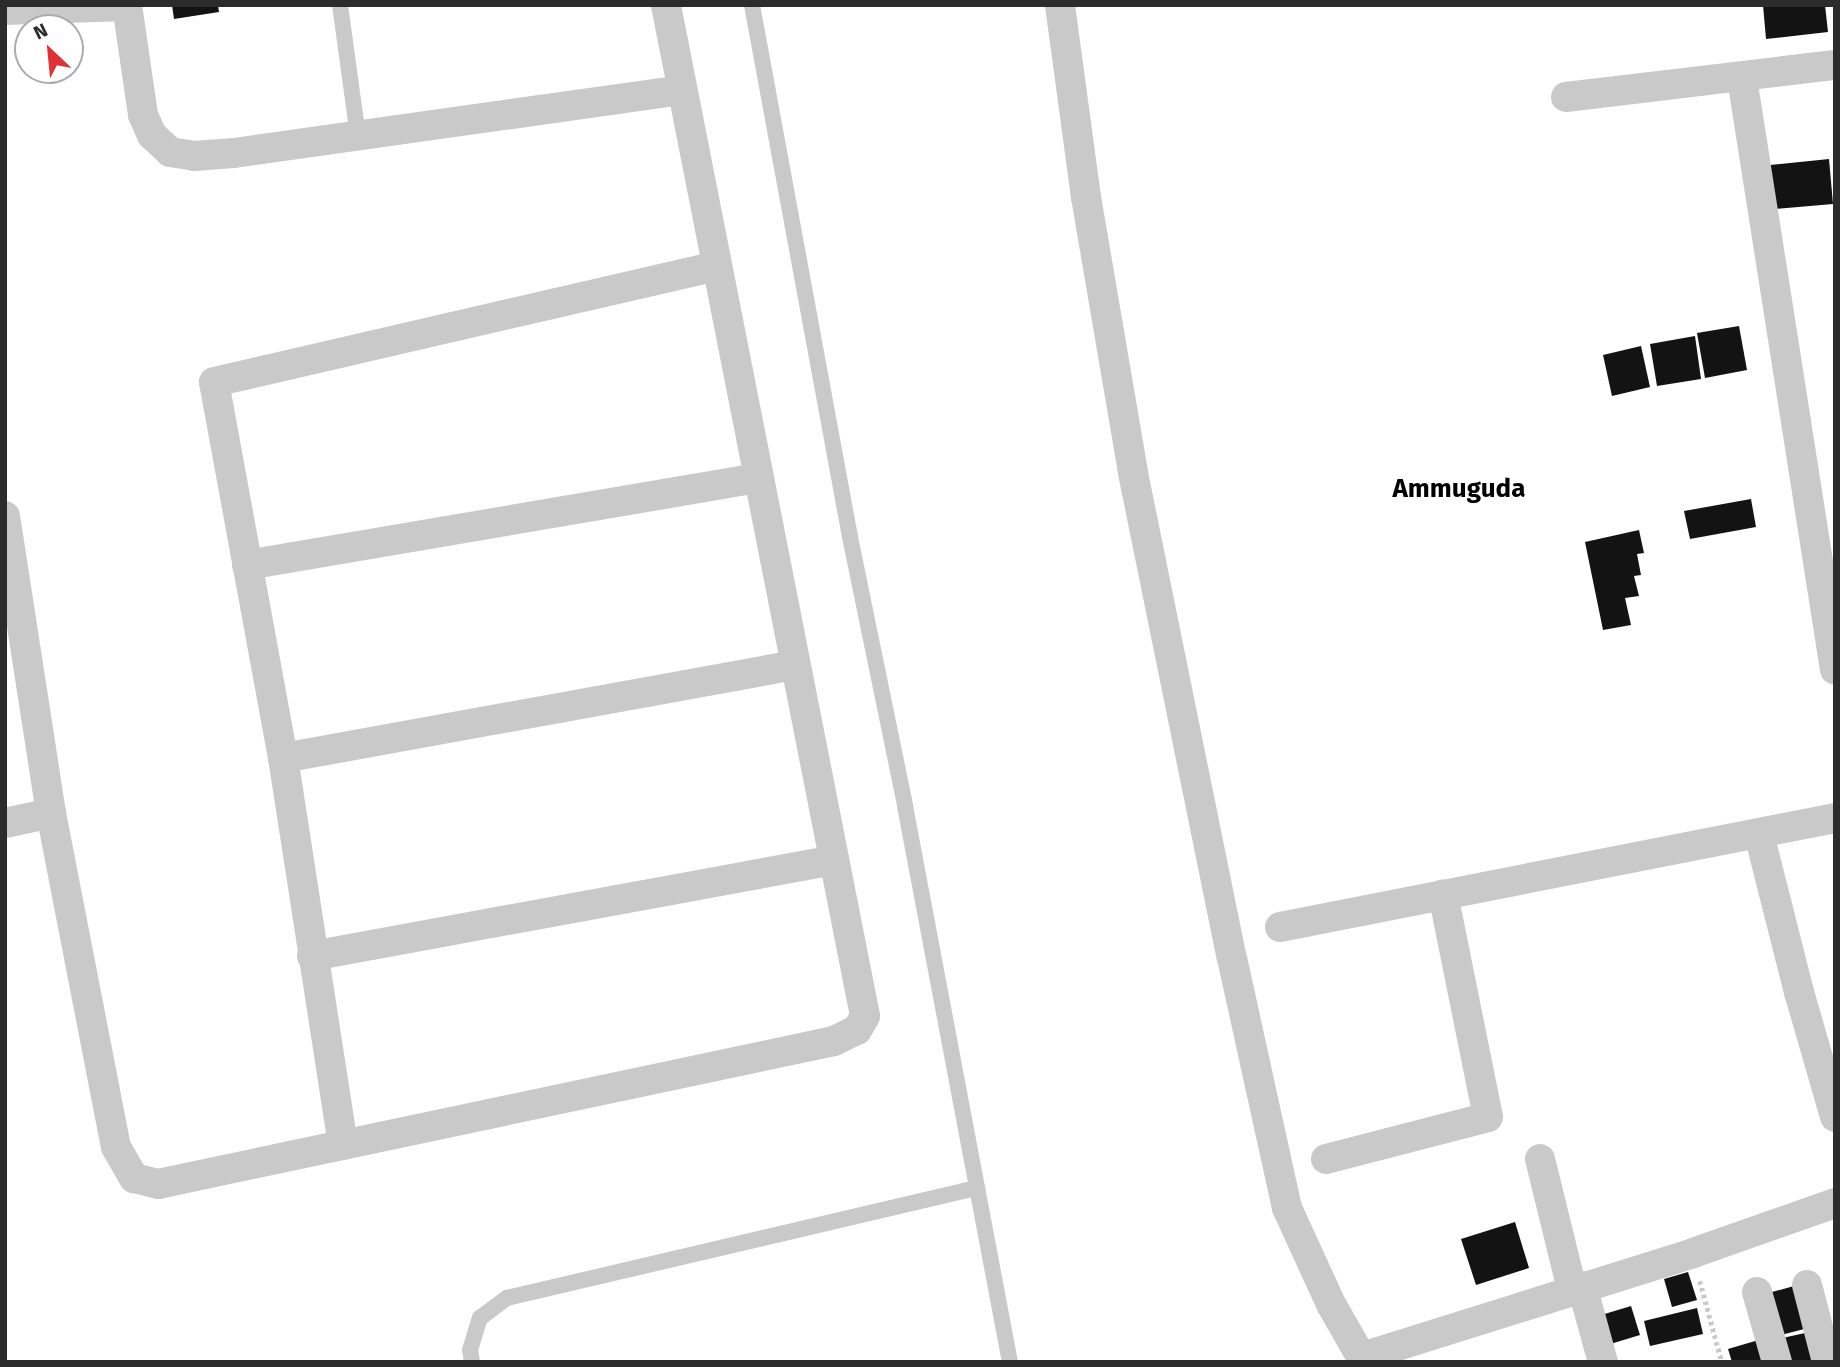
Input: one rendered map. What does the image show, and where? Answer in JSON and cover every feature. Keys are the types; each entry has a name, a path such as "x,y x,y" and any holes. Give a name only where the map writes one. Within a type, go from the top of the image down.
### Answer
{"street":[{"path":"5,516 51,813 116,1146 134,1178 158,1184 834,1041 857,1030 865,1016 666,5"},
{"path":"1060,5 1086,197 1133,473 1232,958 1287,1208 1331,1304 1363,1359 1577,1287 1693,1253 1835,1203"},
{"path":"5,10 127,6 143,115 152,135 170,152 194,156 234,153 681,90"},
{"path":"1566,97 1835,65"},
{"path":"1742,78 1832,634 1835,670"},
{"path":"343,1145 283,758 214,382 717,266"},
{"path":"247,565 758,478"},
{"path":"283,758 795,665"},
{"path":"5,823 51,813"},
{"path":"1280,927 1835,818"},
{"path":"1759,834 1799,992 1835,1117"},
{"path":"312,956 834,860"},
{"path":"1326,1159 1488,1117 1443,894"},
{"path":"1540,1159 1577,1287 1603,1362"},
{"path":"1807,1285 1827,1362"},
{"path":"1757,1292 1777,1362"}],"lane":[{"path":"340,5 358,136"},
{"path":"752,5 847,523 902,793 1010,1362"},
{"path":"472,1362 470,1350 480,1318 507,1298 977,1188"}],"path":[{"path":"1693,1253 1722,1362"}],"building":[{"path":"172,5 218,5 219,12 174,19"},
{"path":"1763,5 1825,5 1828,32 1766,39"},
{"path":"1829,159 1833,204 1774,209 1770,165"},
{"path":"1739,326 1747,370 1705,378 1697,333"},
{"path":"1695,336 1701,379 1657,386 1650,344"},
{"path":"1641,346 1650,387 1612,396 1603,355"},
{"path":"1751,499 1756,527 1690,539 1684,511"},
{"path":"1639,530 1644,553 1637,554 1641,575 1634,576 1639,596 1625,598 1631,625 1603,630 1585,542"},
{"path":"1515,1222 1529,1268 1476,1285 1461,1239"},
{"path":"1688,1272 1697,1300 1672,1307 1664,1279"},
{"path":"1801,1284 1812,1327 1777,1336 1765,1294"},
{"path":"1631,1306 1640,1335 1607,1345 1598,1316"},
{"path":"1697,1308 1703,1334 1650,1346 1644,1321"},
{"path":"1814,1331 1821,1362 1783,1362 1778,1339"},
{"path":"1762,1339 1768,1362 1732,1362 1728,1349"}],"district":[{"name":"Ammuguda","path":"1459,489"}]}
